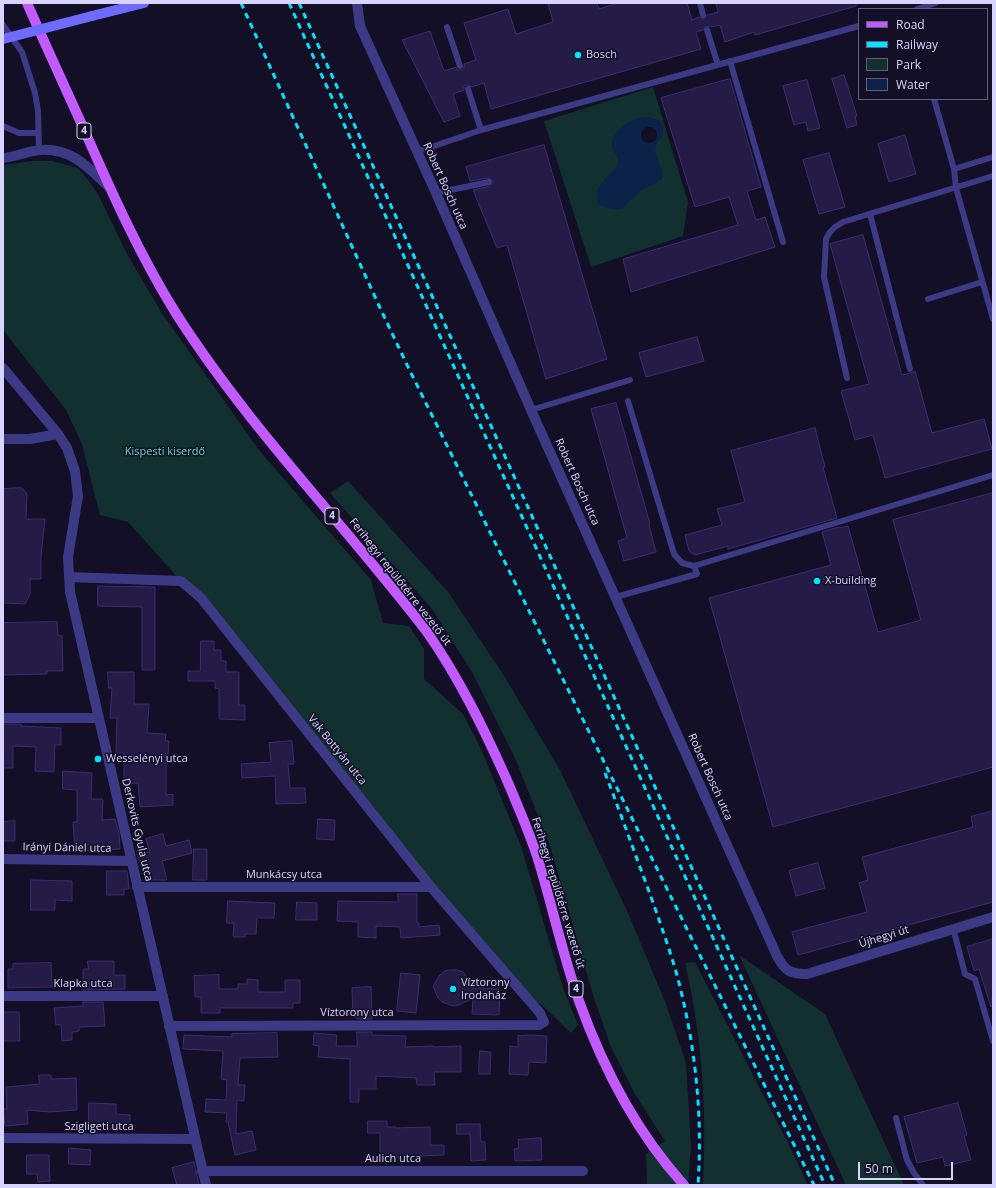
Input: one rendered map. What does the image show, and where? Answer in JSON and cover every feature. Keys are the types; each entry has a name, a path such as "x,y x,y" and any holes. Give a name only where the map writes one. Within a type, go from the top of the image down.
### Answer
{"main road":[{"name":"Ferihegyi repülőtérre vezető út","path":"27,3 109,187 137,245 159,284 204,355 251,419 411,611 445,658 461,685 481,723 521,814 536,854 579,1000 601,1055 634,1117 654,1148 684,1185"},
{"path":"3,39 144,3"}],"street":[{"name":"Robert Bosch utca","path":"357,3 360,26 436,193 531,410 774,949 784,968"},
{"path":"3,158 39,150 73,156 109,187"},
{"path":"3,368 58,434 30,439 3,439"},
{"name":"Derkovits Gyula utca","path":"58,434 67,448 75,471 78,496 68,557 70,592 206,1185"},
{"name":"Vak Bottyán utca","path":"69,577 181,581 201,598 431,887 540,1013 544,1022"},
{"path":"3,718 99,718"},
{"name":"Irányi Dániel utca","path":"3,859 132,861"},
{"name":"Munkácsy utca","path":"137,887 431,887"},
{"name":"Újhegyi út","path":"784,968 795,974 807,974 953,928 993,917"},
{"name":"Klapka utca","path":"3,996 163,996"},
{"name":"Víztorony utca","path":"169,1026 538,1024 544,1022"},
{"name":"Szigligeti utca","path":"3,1138 195,1139"},
{"name":"Aulich utca","path":"202,1170 583,1171"}],"lane":[{"path":"700,3 703,15"},
{"path":"920,8 936,3"},
{"path":"3,25 22,52 35,93 38,111 39,150"},
{"path":"417,152 481,130 858,26"},
{"path":"447,27 460,66"},
{"path":"707,30 718,65"},
{"path":"730,61 782,242"},
{"path":"468,88 481,130"},
{"path":"934,100 954,169 956,188 993,319"},
{"path":"3,126 19,133 38,133"},
{"path":"954,169 993,157"},
{"path":"847,378 824,277 826,239 830,232 839,224 993,176"},
{"path":"436,193 489,182"},
{"path":"870,214 910,369"},
{"path":"928,299 982,282"},
{"path":"531,410 630,380"},
{"path":"628,401 674,554 682,563 694,566 993,475"},
{"path":"616,597 697,574 694,566"},
{"path":"953,928 965,974 975,979 993,1041"},
{"path":"896,1118 907,1160 922,1185"}],"green space":[{"path":"653,87 688,202 683,236 591,267 544,121"},
{"name":"Kispesti kiserdő","path":"33,161 52,161 78,168 89,181 99,196 127,254 163,315 259,450 371,580 383,623 409,626 424,649 424,679 463,714 481,749 521,846 563,988 578,1025 571,1033 544,1007 519,988 181,581 128,522 100,515 82,444 66,410 3,330 3,165"},
{"path":"348,481 448,592 503,674 560,770 628,913 666,1004 686,1063 691,1146 688,1185 647,1185 646,1154 665,1141 635,1094 611,1047 593,995 550,846 515,758 472,672 432,609 330,493"},
{"path":"739,955 825,1014 904,1185 846,1185"},
{"path":"695,962 808,1185 703,1185 704,1101 702,1073 696,1018 685,963"}],"water":[{"path":"648,117 658,120 663,126 663,135 657,143 655,151 663,174 662,179 643,189 621,209 609,208 598,204 597,191 599,186 616,168 619,162 612,147 615,135 621,128 634,119"}],"pier":[{"path":"649,127 655,129 657,135 655,141 649,143 643,141 641,135 643,129"}],"building":[{"name":"Bosch","path":"548,3 597,3 599,9 618,3 687,3 692,20 699,17 704,19 707,15 718,12 716,3 856,3 856,6 755,35 754,32 725,42 720,25 711,27 706,26 703,30 696,32 701,49 491,109 484,83 472,87 467,85 464,86 464,90 453,94 460,116 444,122 402,40 430,31 444,71 456,67 457,70 461,70 464,69 464,64 476,60 464,23 508,9 516,34 553,22"},
{"path":"844,75 857,116 855,116 857,125 847,128 832,79"},
{"path":"730,79 761,187 747,191 756,220 765,217 775,247 631,292 623,259 738,225 729,197 695,207 661,98"},
{"path":"807,80 820,128 808,131 806,122 794,125 783,86"},
{"path":"905,135 916,174 889,182 878,144"},
{"path":"544,145 607,359 546,379 507,245 497,248 473,190 490,186 493,184 493,181 488,178 470,181 466,167"},
{"path":"829,153 845,207 819,214 803,160"},
{"path":"863,235 902,375 915,371 932,433 984,419 992,449 885,478 873,435 855,440 841,391 869,384 830,244"},
{"path":"697,337 704,361 646,377 639,353"},
{"path":"616,403 650,524 656,552 624,561 618,541 627,538 591,409"},
{"path":"815,428 825,467 823,467 837,518 728,549 728,546 695,555 689,551 685,535 722,525 717,509 745,502 731,451"},
{"path":"22,488 27,494 26,519 45,519 41,556 41,579 30,579 30,594 25,604 3,603 3,489"},
{"path":"993,493 993,767 773,827 709,598 831,565 822,532 848,526 878,632 921,620 893,520"},
{"path":"98,586 155,587 155,670 142,670 142,607 98,606"},
{"path":"57,622 58,635 62,636 63,671 47,671 47,674 3,675 3,623"},
{"path":"201,641 214,641 214,650 221,650 221,661 226,661 226,672 239,672 239,705 245,705 245,720 219,719 219,689 215,688 215,681 188,681 188,671 200,671"},
{"path":"108,672 134,672 134,704 149,704 147,733 166,734 165,741 169,741 168,755 166,755 166,795 173,794 173,805 140,807 138,783 124,784 124,753 116,753 117,718 110,718 112,688 109,688"},
{"path":"3,724 21,724 21,726 61,728 61,745 55,745 54,772 35,771 36,747 13,746 13,768 3,768"},
{"path":"292,741 294,764 288,764 290,788 305,788 306,803 276,804 275,776 242,778 241,764 271,762 269,743"},
{"path":"63,771 92,773 91,799 103,799 102,820 115,819 119,833 120,849 75,851 73,822 77,822 77,790 63,789"},
{"path":"993,811 993,902 798,955 792,932 867,912 859,883 868,880 862,857 973,827 971,817"},
{"path":"318,819 335,820 334,840 317,839"},
{"path":"15,821 15,841 3,841 3,822"},
{"path":"163,834 166,846 189,840 192,853 162,861 167,880 145,880 138,855 150,852 146,839"},
{"path":"194,849 207,849 207,880 193,880"},
{"path":"818,863 825,888 796,896 789,871"},
{"path":"107,871 127,871 129,889 124,889 124,895 107,895"},
{"path":"31,880 72,881 72,901 55,900 55,910 31,910"},
{"path":"398,894 417,894 417,923 419,923 419,927 439,925 440,935 401,938 400,927 376,926 376,938 358,937 358,922 337,921 338,901 398,902"},
{"path":"228,901 275,903 274,918 257,918 256,934 245,934 245,937 233,937 234,923 227,923"},
{"path":"297,902 317,903 317,920 296,920"},
{"path":"993,939 993,1006 991,1007 979,969 974,971 967,947"},
{"path":"88,961 114,961 114,975 125,975 125,989 83,990 83,969 88,969"},
{"path":"51,963 52,987 8,988 8,969 13,969 13,964"},
{"path":"451,970 463,972 470,981 472,988 500,989 499,1015 472,1014 473,998 459,1005 453,1006 442,1002 438,998 433,986 440,975 445,971"},
{"path":"401,973 420,975 416,1013 397,1011"},
{"path":"219,975 219,989 238,989 238,984 247,984 247,979 258,980 258,992 285,992 285,980 300,980 300,1003 293,1003 293,1008 220,1008 220,1013 201,1013 201,997 195,997 194,976"},
{"path":"371,987 372,1019 357,1019 357,1017 353,1017 352,988"},
{"path":"83,1002 103,1002 105,1026 79,1027 79,1031 72,1032 72,1040 62,1041 61,1024 56,1025 54,1008 83,1006"},
{"path":"3,1012 19,1012 20,1041 3,1041"},
{"path":"357,1032 372,1032 372,1035 406,1036 405,1047 461,1046 461,1072 434,1072 435,1085 417,1085 416,1078 376,1076 376,1089 359,1089 359,1102 350,1102 350,1059 318,1057 319,1046 313,1045 314,1033 337,1035 336,1046 357,1046"},
{"path":"277,1033 278,1057 240,1058 238,1085 245,1085 244,1101 237,1100 236,1134 252,1131 256,1150 235,1155 228,1122 226,1122 227,1113 205,1112 206,1099 226,1100 227,1080 221,1079 223,1051 183,1049 184,1035 232,1037 232,1034"},
{"path":"518,1036 547,1036 546,1063 529,1062 528,1075 509,1074 510,1046 518,1047"},
{"path":"480,1051 491,1052 490,1074 479,1074"},
{"path":"39,1075 51,1075 51,1079 76,1078 77,1110 50,1112 27,1110 28,1124 5,1126 3,1109 7,1109 6,1087 39,1084"},
{"path":"89,1103 116,1104 116,1114 130,1115 130,1130 89,1129"},
{"path":"958,1103 967,1135 964,1136 971,1160 945,1166 943,1157 917,1163 904,1117"},
{"path":"368,1121 387,1121 387,1127 396,1128 430,1127 430,1145 444,1145 444,1155 396,1157 396,1161 380,1161 380,1133 368,1133"},
{"path":"457,1124 480,1124 481,1142 485,1142 486,1160 471,1161 470,1134 457,1134"},
{"path":"541,1138 542,1160 515,1161 514,1149 519,1148 518,1140"},
{"path":"69,1148 91,1150 90,1165 69,1164"},
{"path":"27,1155 49,1155 50,1181 38,1182 37,1174 27,1174"},
{"path":"194,1162 199,1185 177,1185 172,1168"}],"railway":[{"path":"241,3 409,369 814,1185"},
{"path":"289,3 825,1185"},
{"path":"299,3 835,1185"},
{"path":"605,773 662,929 677,975 689,1027 698,1105 698,1185"}],"place":[{"name":"Bosch","path":"578,55"},
{"name":"X-building","path":"817,581"},
{"name":"Wesselényi utca","path":"98,759"},
{"name":"Víztorony Irodaház","path":"453,989"}]}
